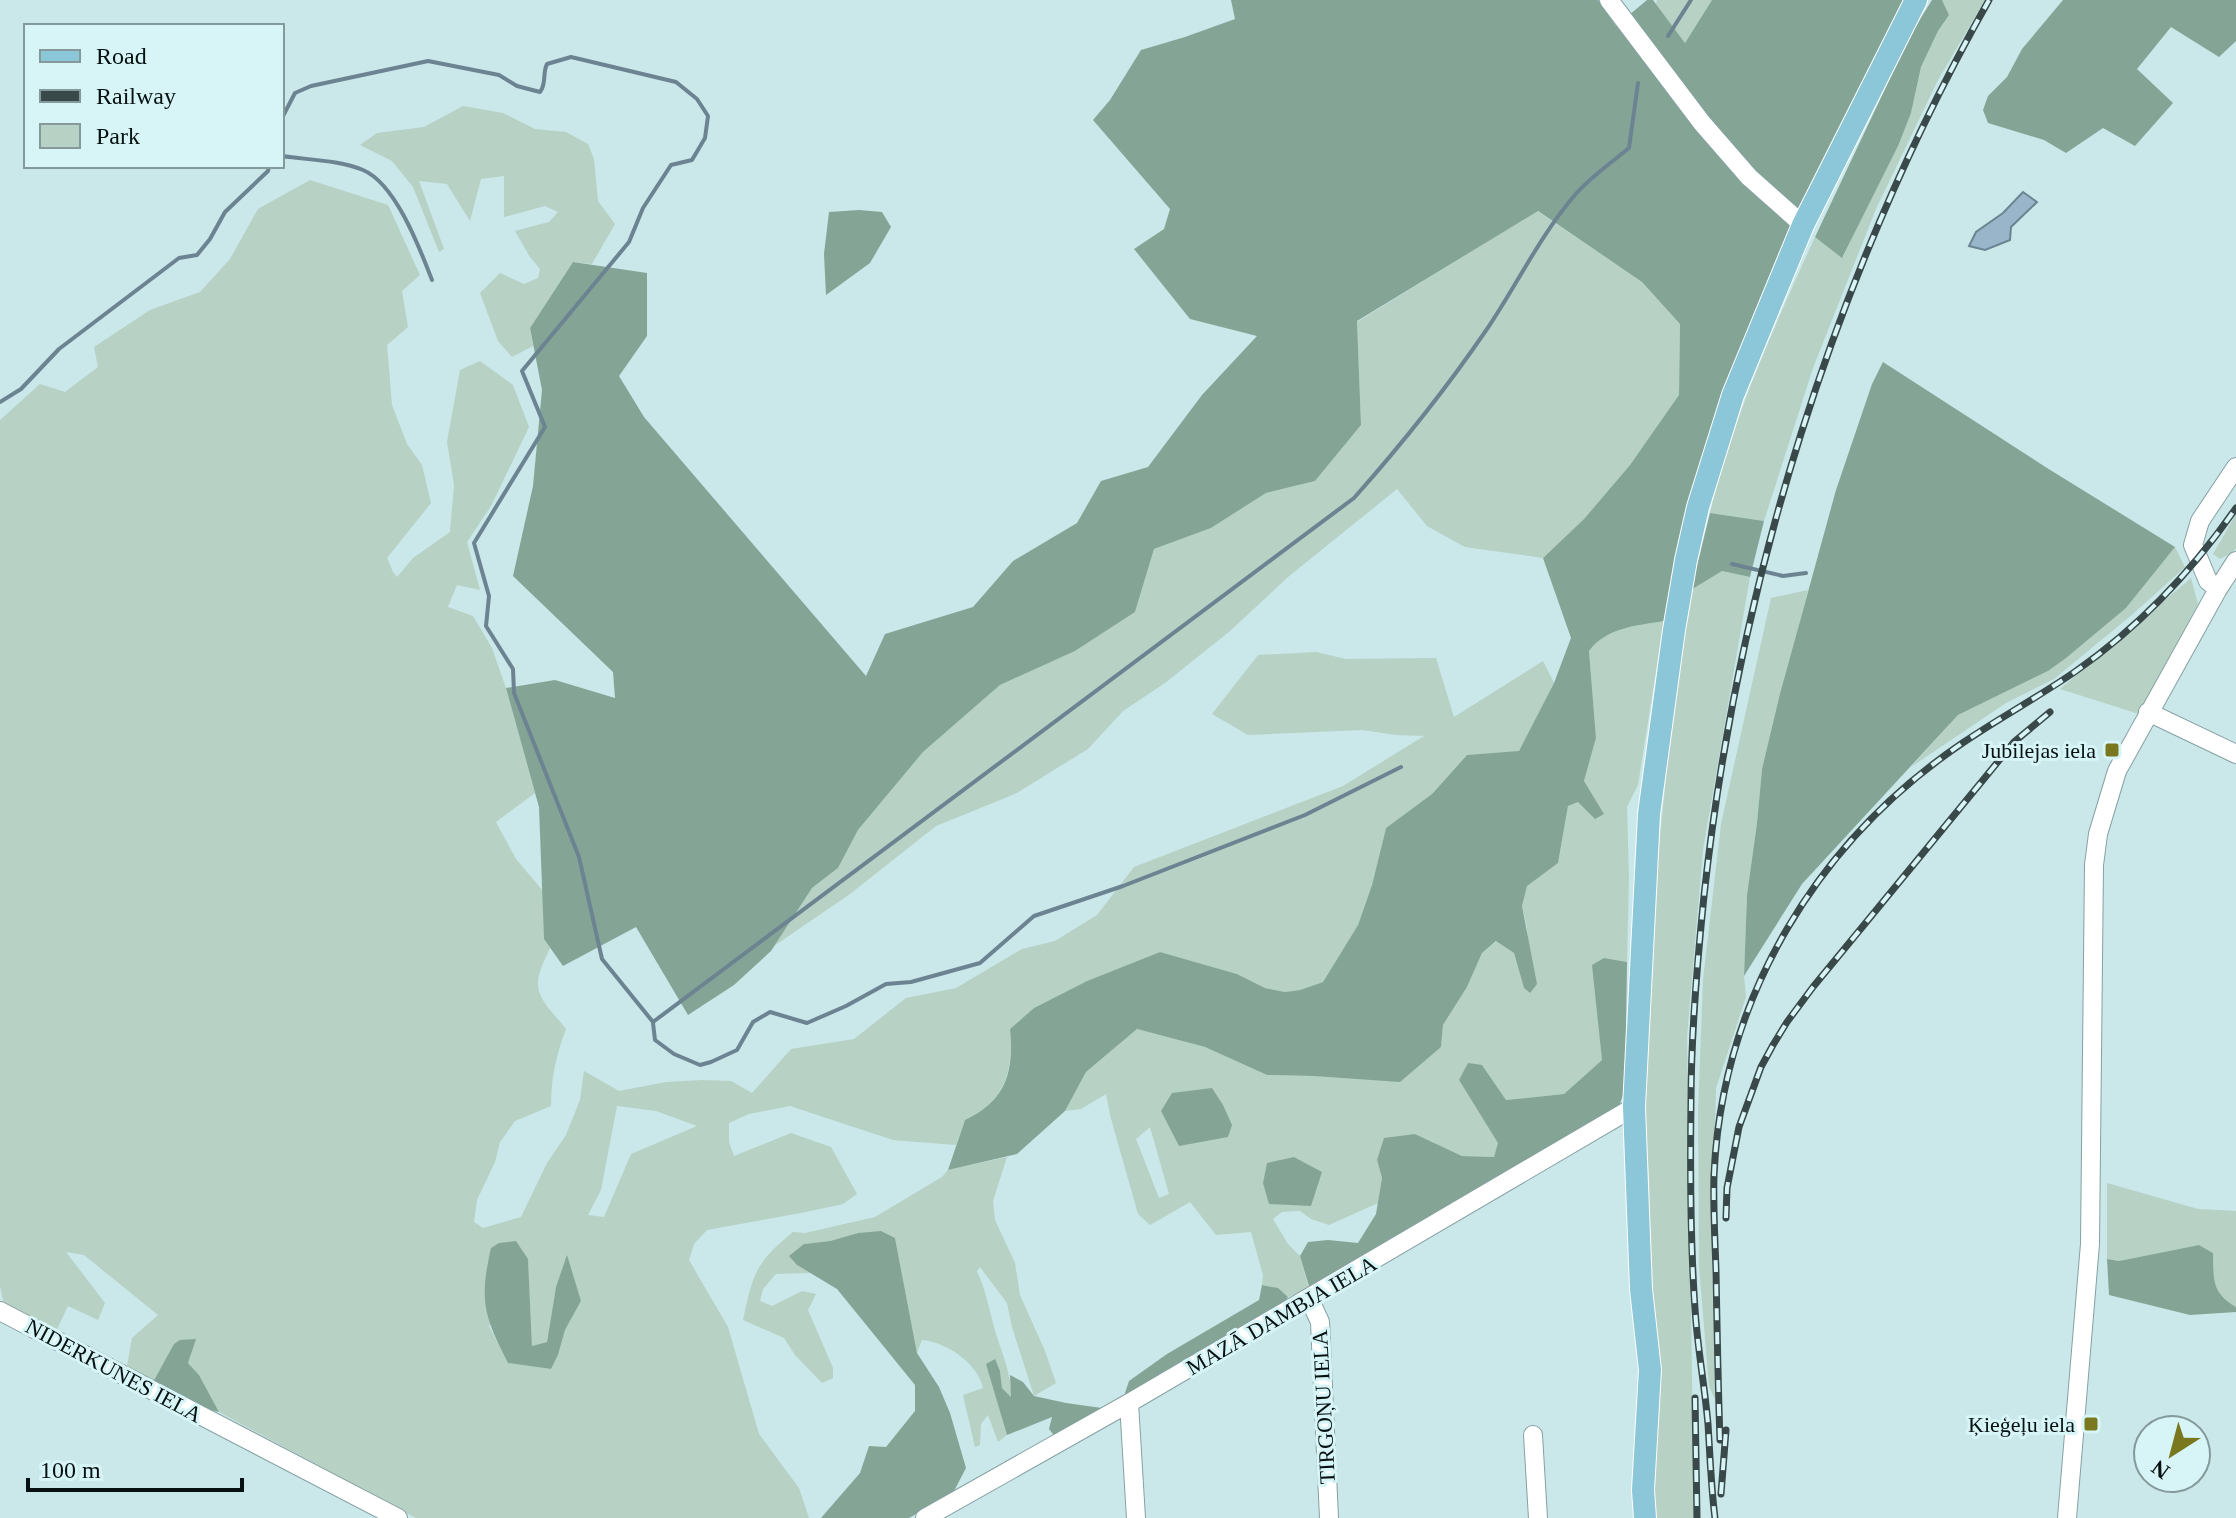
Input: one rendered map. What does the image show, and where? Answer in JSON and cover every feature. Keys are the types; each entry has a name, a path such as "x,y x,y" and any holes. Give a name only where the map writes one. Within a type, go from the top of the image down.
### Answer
{"main road":[{"path":"1645,1518 1643,1490 1650,1370 1641,1289 1634,1107 1649,814 1690,537 1733,395 1803,225 1916,0"}],"street":[{"path":"1609,0 1702,123 1749,177 1803,225"},
{"path":"2218,589 2208,581 2193,545 2200,521 2236,467"},
{"path":"2067,1518 2090,1244 2094,865 2098,834 2117,771 2236,561"},
{"path":"2148,712 2236,754"},
{"name":"MAZĀ DAMBJA IELA","path":"925,1518 1129,1403 1634,1107"},
{"name":"TIRGOŅU IELA","path":"1309,1298 1320,1322 1329,1518"},
{"name":"NIDERKUNES IELA","path":"0,1311 398,1518"},
{"path":"1129,1403 1136,1518"},
{"path":"1533,1435 1538,1518"}],"green space":[{"path":"1231,0 1598,0 1616,26 1647,0 1653,0 1685,43 1712,0 1905,0 1763,300 1664,621 1613,632 1589,651 1596,738 1584,781 1604,814 1595,819 1578,802 1568,806 1558,863 1527,886 1522,906 1537,984 1530,993 1524,988 1514,953 1496,941 1482,953 1467,987 1443,1025 1441,1047 1400,1082 1267,1075 1205,1047 1137,1029 1086,1072 1065,1111 1017,1154 948,1170 965,1120 990,1104 1004,1084 1010,1059 1010,1029 1034,1008 1087,981 1160,952 1237,974 1265,988 1285,992 1323,982 1358,925 1386,828 1432,794 1467,755 1519,751 1554,683 1571,638 1543,558 1584,519 1630,465 1679,395 1680,324 1642,282 1538,211 1357,321 1361,425 1315,481 1266,493 1211,528 1154,549 1135,612 1075,651 1000,685 923,752 858,830 838,868 812,888 771,951 734,985 688,1015 636,927 563,966 544,939 539,807 506,688 555,680 615,698 613,672 513,576 533,486 542,390 530,328 573,262 647,273 647,336 619,376 644,417 866,676 885,634 973,607 1013,561 1077,523 1101,481 1148,467 1202,395 1257,336 1190,319 1134,249 1164,229 1170,209 1093,120 1110,100 1141,50 1235,19"},
{"path":"1657,0 1712,0 1685,43 1656,4"},
{"path":"1932,0 1942,0 1949,15 1921,67 1911,113 1898,146 1842,258 1815,237 1912,32"},
{"path":"1942,0 1985,0 1938,80 1876,209 1813,368 1764,521 1710,513 1742,408 1815,237 1843,257 1911,113 1921,67 1949,15"},
{"path":"2063,0 2236,0 2236,41 2219,57 2171,27 2137,69 2173,103 2135,146 2103,128 2066,153 2044,140 1988,123 1983,110 1988,96 2007,77 2022,49"},
{"path":"463,106 503,113 535,129 566,132 588,144 594,159 598,201 615,224 592,264 573,262 530,328 533,346 512,357 498,341 480,293 500,273 524,284 538,278 540,269 515,231 549,222 558,212 545,206 504,217 504,176 481,179 470,221 447,184 419,181 444,249 439,252 413,187 392,161 360,145 377,133 424,127"},
{"path":"310,180 388,205 420,275 402,291 408,327 387,345 392,405 407,444 422,465 431,503 387,558 397,577 413,558 450,532 454,485 447,442 460,370 480,361 513,385 529,427 491,506 467,542 480,590 457,585 448,607 473,616 492,648 506,688 535,793 496,822 516,859 543,891 544,939 550,948 539,976 539,991 566,1029 555,1067 551,1106 515,1121 500,1142 495,1162 477,1200 474,1222 483,1228 521,1217 547,1163 566,1135 580,1100 584,1071 619,1091 666,1082 702,1080 731,1081 752,1093 791,1049 854,1039 906,998 956,988 1022,949 1055,941 1097,915 1134,867 1343,786 1424,736 1362,730 1248,735 1212,714 1258,655 1316,652 1346,659 1436,658 1454,717 1543,661 1554,683 1519,752 1467,755 1432,794 1386,828 1358,925 1323,982 1285,992 1265,988 1237,974 1160,952 1087,981 1034,1008 1010,1029 1010,1059 1004,1084 990,1104 965,1120 956,1145 893,1140 790,1106 749,1114 729,1123 729,1142 734,1156 791,1133 831,1147 857,1194 843,1204 707,1230 694,1244 689,1260 728,1327 759,1434 799,1488 809,1518 416,1518 219,1412 199,1375 188,1363 195,1339 152,1384 127,1366 132,1338 158,1315 84,1255 66,1252 105,1303 98,1320 68,1306 57,1329 4,1305 0,1286 0,420 40,384 65,392 98,367 94,347 150,310 200,292 230,259 258,209","holes":["617,1106 656,1111 697,1126 631,1154 604,1217 588,1215 601,1190","528,1260 532,1346 547,1342 556,1287 581,1301 565,1330 551,1369 508,1363 489,1326"]},
{"path":"1537,211 1642,282 1680,324 1679,396 1630,465 1584,519 1543,558 1465,547 1427,526 1397,489 1288,577 1230,631 1165,683 1123,711 1088,749 1015,794 936,826 850,894 774,946 812,888 838,868 858,830 923,752 1000,685 1075,651 1135,612 1154,549 1211,528 1266,493 1315,481 1361,425 1357,322"},
{"path":"829,212 882,212 891,227 870,263 826,295 824,254"},
{"path":"1883,362 2175,547 2126,608 2066,658 2048,671 1958,715 1802,884 1744,976 1747,895 1762,769 1836,490 1872,384"},
{"path":"1710,513 1764,521 1750,577 1722,571 1691,590"},
{"path":"2236,514 2236,548 2220,559 2213,554"},
{"path":"2175,547 2185,567 2133,614 2054,679 2006,703 1911,767 1958,715 2048,671 2126,608"},
{"path":"1722,571 1750,577 1703,850 1687,1037 1694,1518 1654,1518 1649,1181 1645,1113 1657,866 1680,639 1691,590"},
{"path":"2191,578 2198,604 2139,714 2060,689"},
{"path":"1808,590 1762,769 1747,895 1746,997 1716,1088 1712,1259 1715,1400 1709,1386 1699,1266 1698,1112 1703,980 1721,824 1771,598"},
{"path":"1664,621 1638,785 1627,807 1627,962 1604,958 1598,1015 1602,1060 1564,1094 1506,1100 1482,1065 1459,1080 1499,1143 1494,1157 1462,1156 1415,1134 1377,1160 1382,1178 1378,1203 1329,1225 1311,1219 1300,1211 1282,1212 1273,1219 1288,1244 1300,1256 1309,1289 1288,1297 1274,1287 1262,1285 1263,1275 1251,1232 1216,1235 1190,1202 1150,1225 1138,1214 1106,1094 1081,1109 1065,1111 1086,1072 1137,1029 1205,1047 1267,1075 1314,1076 1441,1047 1443,1025 1467,987 1482,953 1497,941 1514,953 1524,988 1530,993 1527,927 1522,906 1527,885 1558,863 1568,806 1578,802 1596,738 1589,651 1613,632","holes":["1150,1127 1169,1194 1159,1198 1136,1139","1294,1157 1321,1172 1267,1164"]},
{"path":"1604,958 1627,962 1625,1090 1619,1106 1311,1293 1300,1256 1308,1242 1358,1243 1376,1214 1382,1178 1377,1160 1384,1138 1415,1134 1462,1156 1494,1157 1498,1143 1459,1080 1468,1063 1482,1065 1506,1100 1564,1094 1602,1060 1592,965"},
{"path":"1212,1088 1232,1125 1228,1137 1179,1146 1161,1111 1172,1093"},
{"path":"1007,1157 993,1201 995,1220 1015,1263 1020,1295 1056,1383 1034,1396 1007,1303 980,1267 977,1271 1007,1367 1012,1398 1002,1388 1000,1371 987,1364 1007,1435 998,1442 988,1415 981,1424 980,1445 975,1447 963,1395 983,1388 968,1363 941,1345 922,1340 917,1353 895,1238 858,1233 804,1244 797,1265 810,1273 776,1274 763,1289 760,1301 772,1306 802,1291 816,1294 808,1310 833,1368 833,1378 822,1383 795,1355 784,1338 743,1320 753,1280 763,1261 793,1232 805,1233 875,1217 942,1177 948,1170"},
{"path":"1294,1157 1322,1172 1311,1206 1269,1204 1263,1183 1267,1163"},
{"path":"2107,1183 2198,1209 2236,1211 2236,1307 2218,1290 2213,1253 2199,1245 2119,1261 2107,1259"},
{"path":"881,1231 895,1238 917,1353 939,1387 966,1468 953,1493 909,1518 821,1518 860,1473 869,1446 886,1447 915,1411 915,1385 837,1289 797,1265 789,1256 804,1244"},
{"path":"516,1241 528,1259 532,1346 547,1342 556,1287 567,1255 581,1301 565,1330 551,1369 508,1363 489,1320 485,1282 491,1248 499,1243"},
{"path":"2199,1245 2213,1253 2218,1290 2236,1307 2236,1312 2190,1315 2109,1295 2107,1259 2119,1261"},
{"path":"1262,1285 1278,1288 1288,1297 1283,1305 1128,1398 1125,1393 1129,1381 1167,1354 1259,1300"},
{"path":"196,1339 188,1363 199,1375 219,1412 152,1384 174,1344 180,1340"},
{"path":"995,1359 1002,1388 1011,1397 1010,1375 1023,1382 1034,1396 1109,1409 1056,1438 1049,1429 1052,1417 1007,1435 986,1364"}],"water":[{"path":"2023,192 2037,202 2011,227 2010,240 1985,250 1969,246 1976,232 2003,213"}],"waterway":[{"path":"1668,36 1691,0"},
{"path":"284,114 295,93 311,86 428,61 499,75 517,86 540,92 547,64 571,57 676,82 697,99 708,116 705,138 692,160 671,165 643,208 629,242 522,371 545,427 474,543 489,596 486,626 513,669 514,693 579,857 602,959 653,1022 1354,498 1456,373 1562,211 1586,183 1629,148 1638,83"},
{"path":"284,156 344,164 375,177 405,219 432,280"},
{"path":"0,402 21,389 59,349 179,258 197,255 225,212 269,168"},
{"path":"1732,564 1783,576 1806,573"},
{"path":"653,1023 655,1040 674,1054 700,1065 711,1062 737,1050 753,1022 770,1012 807,1023 886,984 911,982 980,963 1034,916 1123,886 1305,815 1401,767"}],"railway":[{"path":"1715,1518 1694,1295 1692,1050 1704,896 1720,779 1741,662 1768,547 1801,433 1840,322 1884,212 1934,105 1989,0"},
{"path":"1720,1440 1714,1175 1721,1109 1736,1046 1758,986 1787,928 1823,875 1864,826 1912,781 1964,742 2076,671 2122,636 2183,575 2236,508"},
{"path":"1726,1218 1727,1188 1739,1127 1761,1067 1787,1022 2014,742 2050,712"},
{"path":"1695,1398 1697,1518"},
{"path":"1721,1494 1726,1430"}],"place":[{"name":"Jubilejas iela","path":"2112,750"},
{"name":"Ķieģeļu iela","path":"2091,1424"}]}
